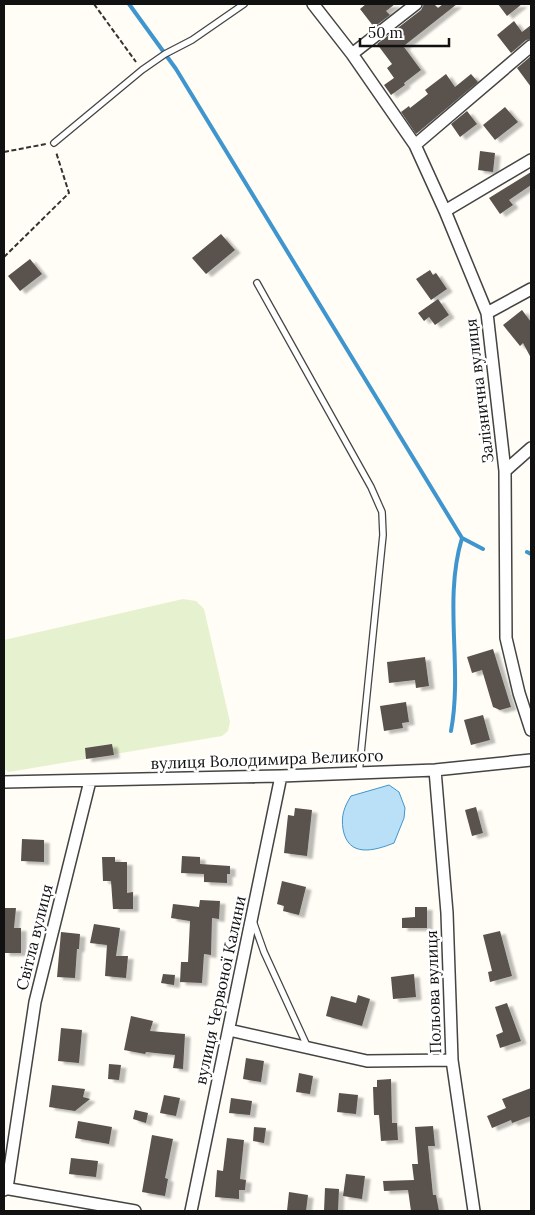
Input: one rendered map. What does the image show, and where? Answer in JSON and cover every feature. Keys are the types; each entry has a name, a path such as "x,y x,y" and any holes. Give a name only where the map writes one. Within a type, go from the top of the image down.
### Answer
{"street":[{"name":"Залізнична вулиця","path":"313,4 352,54 415,145 488,312 505,471 506,638 519,693 531,730"},
{"path":"352,54 416,4"},
{"path":"415,145 531,46"},
{"path":"445,211 531,160"},
{"path":"488,312 530,293"},
{"path":"505,471 531,448"},
{"name":"вулиця Володимира Великого","path":"4,782 281,776 435,770 531,760"},
{"name":"Польова вулиця","path":"435,770 447,913 452,1060 474,1211"},
{"name":"вулиця Червоної Калини","path":"191,1211 281,776"},
{"name":"Світла вулиця","path":"5,1189 35,1002 90,781"},
{"path":"229,1030 367,1061 452,1060"},
{"path":"5,1189 135,1211"}],"lane":[{"path":"54,143 142,70 165,54 192,40 244,4"},
{"path":"257,283 371,488 382,512 383,535 358,773"},
{"path":"252,918 264,952 308,1048"}],"path":[{"path":"94,4 142,70"},
{"path":"4,152 54,143 69,193 4,257"}],"green space":[{"path":"183,599 196,601 204,609 230,722 228,731 222,736 9,772 4,769 4,640"}],"water":[{"path":"389,785 399,792 405,808 404,818 394,843 370,850 363,850 350,845 342,824 344,812 351,796"}],"building":[{"path":"366,4 395,4 386,11 390,15 374,27 360,9"},
{"path":"424,4 434,4 438,8 443,4 457,4 405,45 404,47 421,70 391,95 384,85 394,78 387,68 392,64 377,44 421,10"},
{"path":"498,4 522,4 507,16"},
{"path":"514,21 522,32 531,25 531,39 526,40 511,53 497,35"},
{"path":"531,56 531,87 517,68"},
{"path":"446,74 455,87 471,74 478,82 416,134 401,112 409,106 410,108 428,94 425,90"},
{"path":"505,107 518,122 495,140 483,125"},
{"path":"467,111 477,124 460,137 451,124"},
{"path":"480,151 495,153 493,172 478,170"},
{"path":"531,172 531,185 509,200 513,205 500,214 489,198"},
{"path":"221,234 235,250 206,274 192,258"},
{"path":"30,259 42,274 20,291 8,276"},
{"path":"430,270 433,275 436,273 447,289 431,300 416,279"},
{"path":"438,299 449,315 435,325 429,317 424,321 418,313"},
{"path":"522,310 531,322 531,358 523,343 520,346 503,325"},
{"path":"493,649 511,707 500,710 493,707 482,670 472,673 467,657"},
{"path":"425,657 429,686 416,688 415,680 389,683 387,662"},
{"path":"406,702 409,722 402,723 403,728 384,731 380,706"},
{"path":"483,715 490,740 471,745 464,720"},
{"path":"112,744 114,755 86,759 85,748"},
{"path":"476,807 483,833 472,836 465,810"},
{"path":"295,808 312,810 307,856 284,853 288,815 294,816"},
{"path":"22,839 44,840 44,862 21,861"},
{"path":"182,856 200,857 200,864 230,866 230,874 227,874 227,883 204,882 204,874 181,873"},
{"path":"102,857 115,857 115,862 127,862 127,893 133,892 133,909 113,909 111,881 103,881"},
{"path":"282,881 306,887 299,915 283,911 284,906 277,904"},
{"path":"200,900 220,901 219,919 212,918 211,955 204,954 202,983 180,982 181,962 188,962 190,921 171,918 173,904 199,907"},
{"path":"415,907 427,907 427,928 402,928 402,918 415,917"},
{"path":"4,908 16,908 14,928 21,928 21,953 4,953"},
{"path":"94,924 120,928 116,956 128,956 126,978 105,976 107,945 90,943"},
{"path":"500,931 512,976 490,982 488,972 492,971 483,935"},
{"path":"61,932 80,934 75,978 57,977"},
{"path":"163,974 175,975 174,985 161,983"},
{"path":"414,974 416,997 393,999 391,977"},
{"path":"358,995 370,999 362,1026 326,1016 331,996 356,1003"},
{"path":"507,1003 521,1041 500,1048 496,1035 503,1032 495,1007"},
{"path":"131,1016 153,1021 150,1031 185,1034 183,1069 173,1068 175,1055 146,1052 145,1054 124,1050"},
{"path":"61,1028 82,1030 79,1063 58,1061"},
{"path":"246,1058 264,1061 261,1082 243,1079"},
{"path":"109,1064 121,1065 119,1080 108,1079"},
{"path":"299,1073 313,1076 310,1094 296,1092"},
{"path":"391,1079 392,1123 397,1123 398,1140 381,1141 379,1115 374,1115 373,1087 377,1087 377,1080"},
{"path":"52,1085 85,1089 83,1097 90,1099 75,1111 49,1107"},
{"path":"531,1088 531,1116 512,1123 511,1120 492,1128 487,1116 506,1108 502,1099"},
{"path":"339,1093 358,1095 356,1114 337,1112"},
{"path":"164,1095 180,1098 176,1116 160,1113"},
{"path":"231,1098 252,1101 250,1115 229,1113"},
{"path":"135,1110 148,1113 146,1123 133,1119"},
{"path":"78,1121 112,1127 109,1144 75,1138"},
{"path":"433,1126 435,1146 428,1146 433,1195 436,1195 439,1211 411,1211 408,1190 384,1191 383,1181 414,1180 412,1164 418,1164 415,1127"},
{"path":"254,1127 266,1128 264,1143 253,1141"},
{"path":"152,1135 173,1139 165,1178 168,1179 165,1196 142,1192"},
{"path":"227,1138 244,1140 240,1179 246,1180 245,1190 239,1190 239,1199 215,1197 217,1170 223,1171"},
{"path":"71,1158 98,1161 96,1177 69,1174"},
{"path":"346,1174 365,1176 362,1199 343,1196"},
{"path":"325,1188 339,1189 338,1211 324,1211"},
{"path":"289,1192 308,1195 306,1211 287,1211"}],"waterway":[{"path":"129,4 176,69 462,538 483,549"},
{"path":"451,731 455,683 454,586 462,538"},
{"path":"527,552 531,554"}]}
